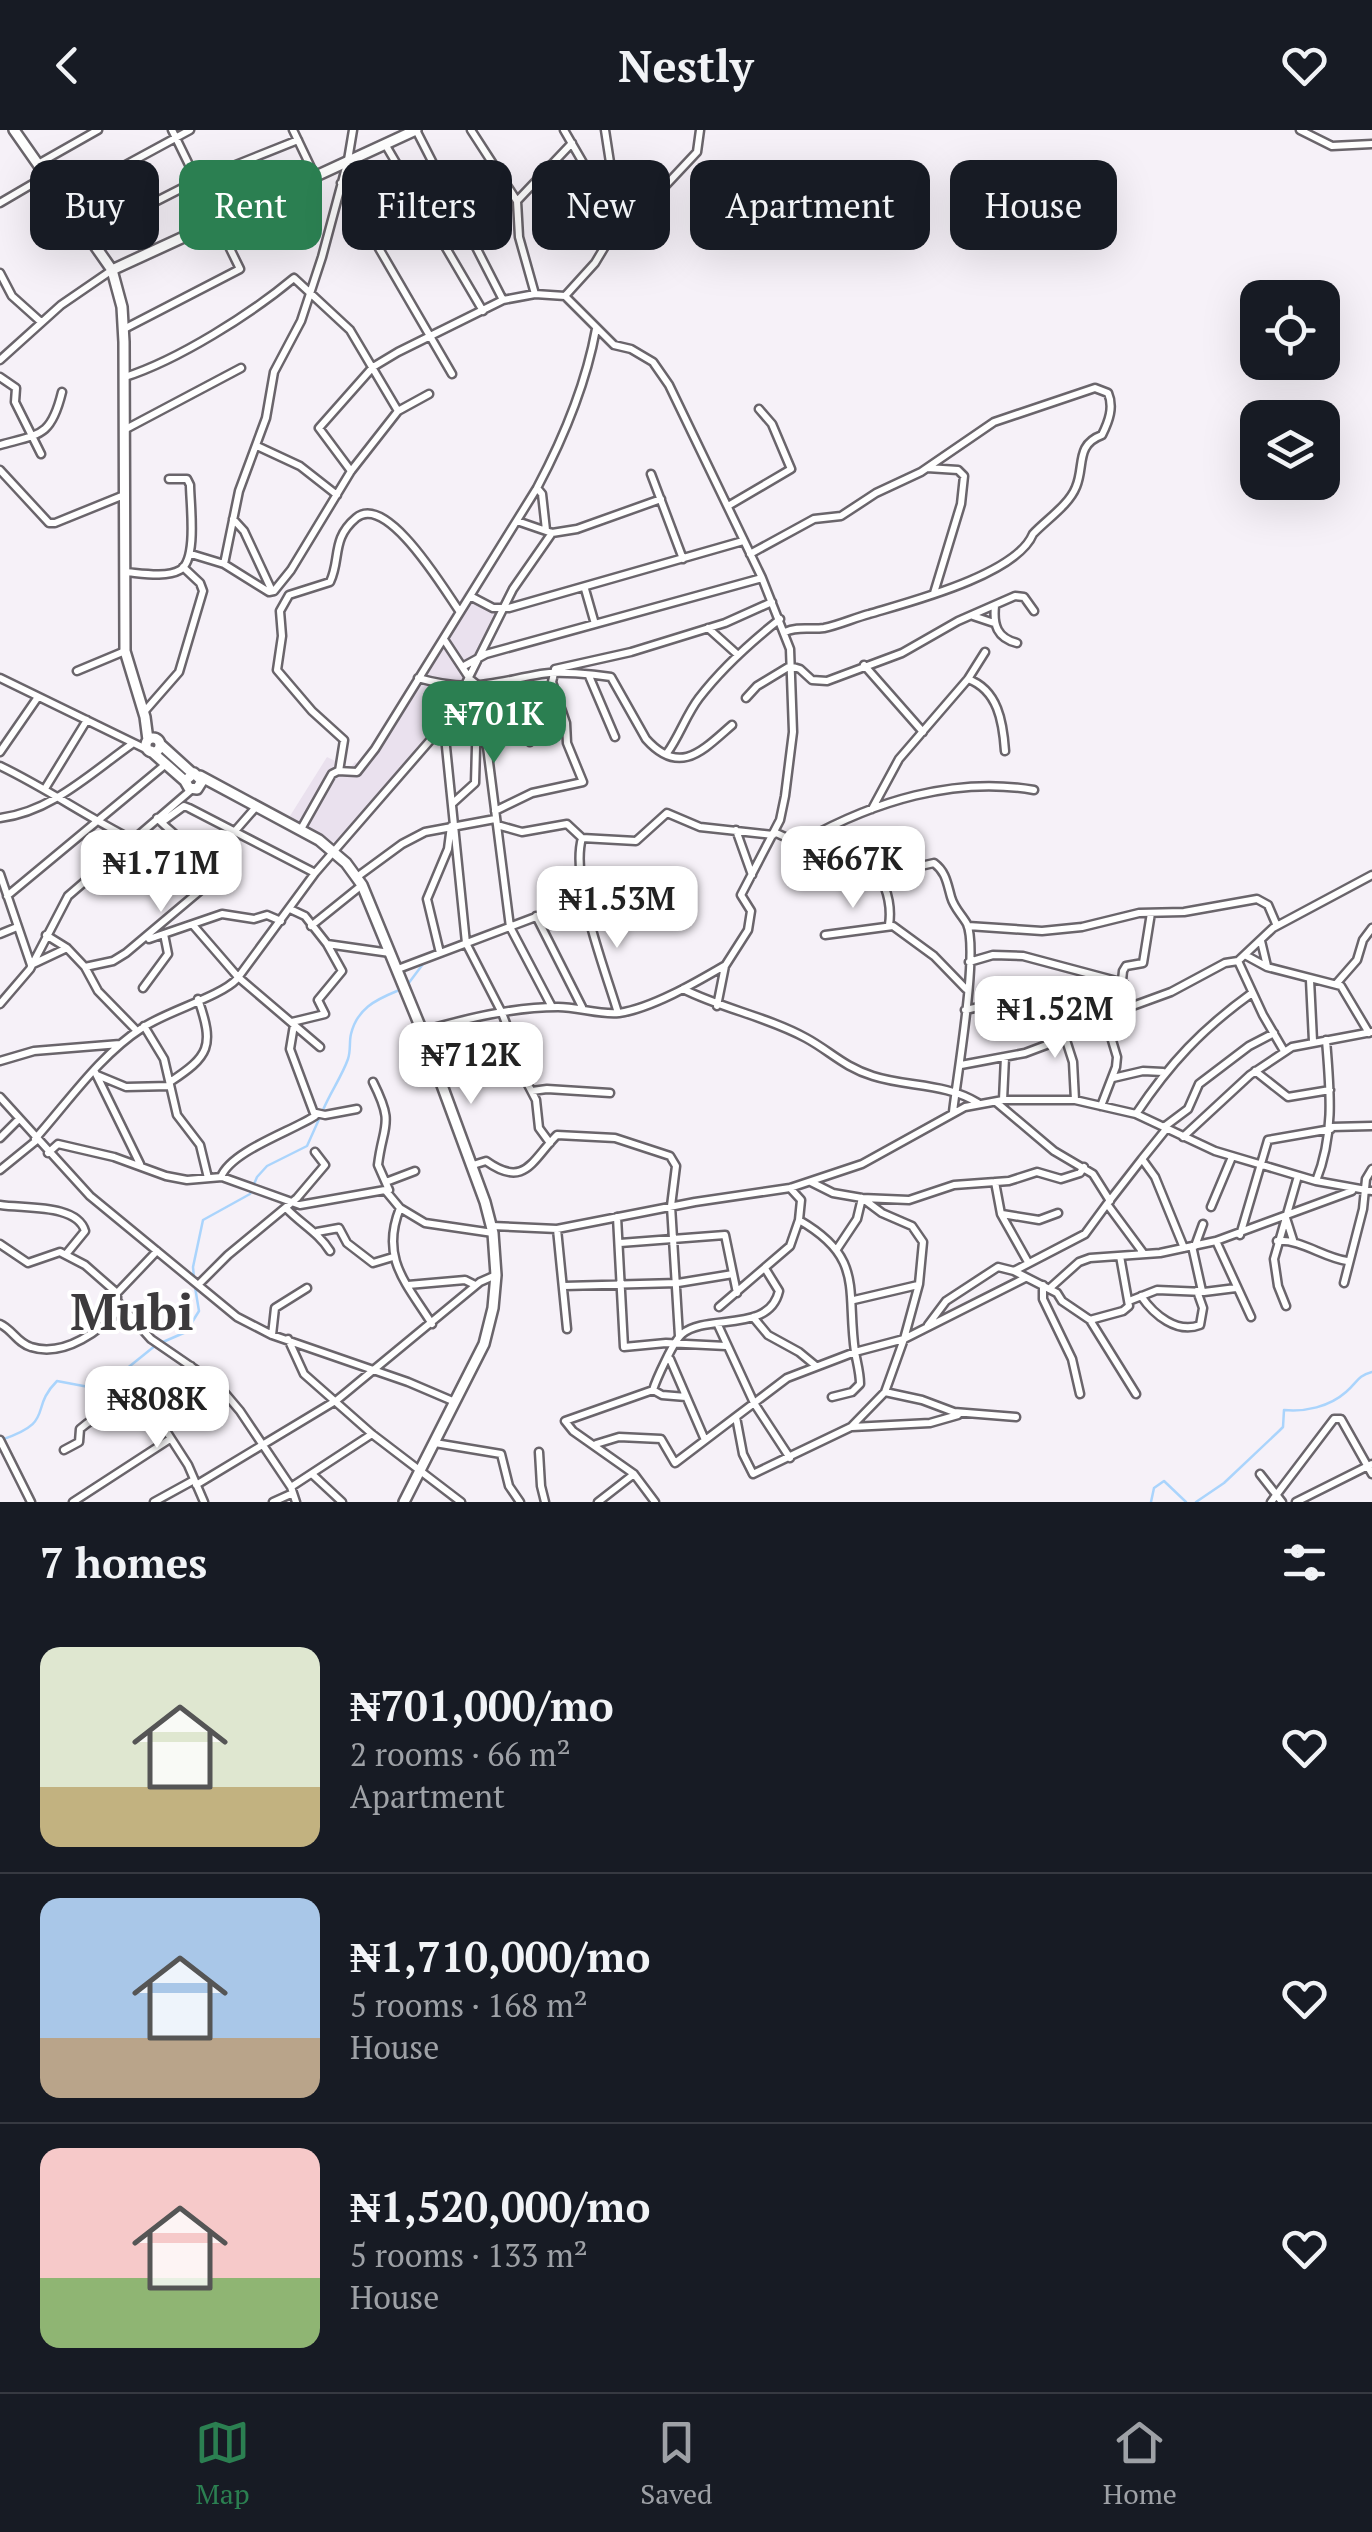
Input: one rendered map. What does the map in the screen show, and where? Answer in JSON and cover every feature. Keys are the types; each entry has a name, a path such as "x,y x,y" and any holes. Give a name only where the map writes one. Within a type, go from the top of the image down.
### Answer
{"main road":[{"path":"14,130 35,160"},
{"path":"348,160 401,133 416,130"},
{"path":"112,270 179,240"},
{"path":"98,250 112,270 122,306 126,652 152,745 167,764 192,782 223,788 335,852 359,881 422,1031 492,1230 496,1275 484,1344 404,1502"},
{"path":"152,745 192,782"}],"street":[{"path":"45,160 98,130"},
{"path":"130,160 174,134 190,130"},
{"path":"293,130 307,160"},
{"path":"348,160 352,130"},
{"path":"416,130 503,300"},
{"path":"471,130 517,201 519,237 535,294"},
{"path":"564,130 582,160"},
{"path":"605,130 610,160"},
{"path":"670,181 697,152 700,130"},
{"path":"1300,130 1332,146 1372,144"},
{"path":"174,134 188,160"},
{"path":"248,160 298,140"},
{"path":"517,201 572,142"},
{"path":"386,144 484,312"},
{"path":"224,564 239,490 266,418 274,372 311,292 342,177"},
{"path":"340,183 452,374"},
{"path":"0,203 30,185"},
{"path":"124,329 240,269 231,250"},
{"path":"565,296 603,250"},
{"path":"0,358 87,284 112,270"},
{"path":"0,274 12,296 41,322"},
{"path":"125,377 194,344 294,278 350,330 398,411"},
{"path":"351,472 319,428 373,368 503,300 535,294 565,296 614,345 653,362 676,398 762,578 786,632 790,666 794,732 785,796 774,833 742,895 751,912 748,930 725,966 717,1006"},
{"path":"301,830 332,774 350,774 362,767 537,488 591,359 596,330"},
{"path":"124,430 241,368"},
{"path":"0,376 16,388 16,402 41,454"},
{"path":"750,554 814,519 841,516 926,468 994,422 1095,388 1108,393 1111,400 1104,432 1081,454 1075,490 1033,534 1030,544 1000,566 934,594 824,628 793,628 786,632"},
{"path":"0,445 32,439 50,422 62,392"},
{"path":"272,592 291,570 351,472 398,411 429,394"},
{"path":"728,506 791,469 782,443 759,409"},
{"path":"257,446 300,466 337,495"},
{"path":"926,468 958,470 964,476 961,504 934,594"},
{"path":"0,470 42,518 55,524 124,495"},
{"path":"651,474 683,559"},
{"path":"124,572 158,573 183,568 191,554 190,485 186,479 169,479"},
{"path":"0,486 9,481"},
{"path":"0,1170 36,1140 140,1028 227,987 238,978 315,873 444,725 504,608 549,532 542,494 537,488"},
{"path":"517,521 549,532 577,529 661,499"},
{"path":"339,771 344,740 312,711 278,670 280,610 288,595 330,582 339,540 354,520 368,512 378,514 406,538 460,612"},
{"path":"232,518 244,531 272,592"},
{"path":"470,596 494,608 504,608 586,589 743,541"},
{"path":"191,554 224,564 272,592"},
{"path":"144,715 179,672 192,637 194,614 203,591 183,568"},
{"path":"464,666 480,657 762,578"},
{"path":"586,589 595,624"},
{"path":"790,666 818,682 902,653 1020,595 1034,611"},
{"path":"312,926 402,844 425,832 496,818 532,793 583,782 566,743 566,723 552,674 554,669 631,652 744,616 772,602"},
{"path":"996,605 994,624 1001,636 1017,642"},
{"path":"973,616 994,624"},
{"path":"667,753 701,695 738,655 780,619"},
{"path":"708,628 738,655"},
{"path":"444,640 470,679 530,742"},
{"path":"77,671 126,652"},
{"path":"871,810 889,774 986,652"},
{"path":"864,665 922,732"},
{"path":"746,698 757,686 790,666"},
{"path":"418,678 484,692 552,674 614,680 646,739 676,758 695,757 732,726"},
{"path":"588,676 615,737"},
{"path":"0,678 128,742 152,745"},
{"path":"968,678 983,686 998,710 1003,721 1005,751"},
{"path":"452,802 475,783 478,702 484,692"},
{"path":"484,692 484,723 510,927 552,1007"},
{"path":"0,752 38,697"},
{"path":"46,788 87,720"},
{"path":"444,725 466,943 502,1012 520,1060"},
{"path":"0,818 30,813 58,797 128,742"},
{"path":"7,896 167,764"},
{"path":"0,766 46,788 132,840"},
{"path":"160,820 192,782"},
{"path":"496,818 522,832 566,824 582,838 636,841 667,813 700,827 774,833 796,842 926,792 959,787 1034,790"},
{"path":"0,1004 32,965 68,896 132,840 184,806 315,873"},
{"path":"202,861 257,806"},
{"path":"85,967 114,961 202,889 202,861 160,820"},
{"path":"440,953 427,899 448,849 453,825"},
{"path":"736,830 752,875"},
{"path":"822,834 836,853 864,854 890,898 889,925"},
{"path":"582,838 578,864 596,946 618,1013"},
{"path":"882,883 885,874 934,863 944,872 958,915 968,926 967,990 954,1112"},
{"path":"0,874 32,965"},
{"path":"961,1065 1005,1057 1069,1035 1171,992 1242,958 1276,926 1372,875"},
{"path":"398,970 586,898"},
{"path":"968,926 1042,931 1258,899 1268,904 1276,926"},
{"path":"290,908 306,916 342,971 318,1000 325,1014 292,1024"},
{"path":"138,944 222,914 254,919 268,915 281,921"},
{"path":"1101,1106 1117,1057 1111,1037 1126,966 1143,962 1151,914"},
{"path":"536,916 582,1007"},
{"path":"193,925 238,978 320,1047"},
{"path":"825,936 889,925 934,956 967,990"},
{"path":"0,934 18,927"},
{"path":"1336,984 1353,966 1372,928"},
{"path":"143,988 168,954 164,934"},
{"path":"46,936 67,948 85,967 98,991 140,1028 164,1059 178,1115 200,1145 208,1178"},
{"path":"1260,940 1267,967"},
{"path":"1361,946 1372,940"},
{"path":"327,944 391,953"},
{"path":"32,965 67,948"},
{"path":"969,962 993,955 1023,956 1124,983"},
{"path":"1182,1138 1255,1071 1284,1052 1312,1042 1370,1032 1347,992 1336,984 1310,980 1242,958"},
{"path":"1242,958 1252,993 1284,1052"},
{"path":"422,1031 502,1012 552,1007 618,1013 684,989 725,966"},
{"path":"1310,980 1312,1042"},
{"path":"684,989 717,1006 808,1038 835,1060 874,1076 956,1093 978,1104"},
{"path":"1136,1114 1164,1072 1207,1026 1252,993"},
{"path":"965,1010 1035,998 1062,1011 1073,1062 1075,1100"},
{"path":"96,1073 126,1087 170,1084 190,1071 205,1052 205,1026 198,999"},
{"path":"292,1024 290,1049 304,1092 320,1114"},
{"path":"1014,1271 1084,1234 1166,1128 1188,1109 1199,1084 1249,1046 1274,1033"},
{"path":"1316,1181 1331,1128 1326,1040"},
{"path":"0,1061 34,1051 122,1044"},
{"path":"999,1101 1005,1057"},
{"path":"1111,1079 1143,1071 1164,1072"},
{"path":"1255,1071 1288,1097 1330,1090"},
{"path":"96,1073 140,1165 146,1170 186,1180 221,1177 288,1206 330,1251"},
{"path":"523,1075 537,1102 539,1128 550,1142"},
{"path":"373,1082 388,1116 378,1165 400,1208 436,1226 556,1229 790,1188 862,1164 954,1112 999,1101 1075,1100 1136,1114 1182,1138 1232,1156 1316,1181 1364,1190"},
{"path":"532,1091 610,1093"},
{"path":"0,1097 90,1196 238,1317 272,1335 456,1403"},
{"path":"999,1101 1054,1151 1097,1177 1108,1202 1144,1254"},
{"path":"221,1177 224,1170 256,1147 320,1114 356,1109"},
{"path":"0,1138 19,1119"},
{"path":"1240,1234 1270,1138 1372,1126"},
{"path":"472,1166 486,1161 500,1171 515,1173 532,1166 557,1135 602,1136 666,1153 676,1166 671,1206 679,1336"},
{"path":"48,1153 54,1145 66,1145 140,1165"},
{"path":"200,1284 228,1255 288,1206 325,1165 314,1152"},
{"path":"1211,1207 1232,1156"},
{"path":"1142,1159 1190,1247 1203,1316 1200,1325 1192,1328 1165,1321 1142,1296"},
{"path":"811,1182 833,1193 909,1200 954,1185 1009,1181 1037,1172 1061,1179 1080,1173 1084,1167"},
{"path":"1344,1284 1372,1169"},
{"path":"386,1182 415,1171"},
{"path":"1286,1306 1275,1272 1277,1241 1298,1176"},
{"path":"995,1181 1001,1214 1028,1262"},
{"path":"719,1307 790,1246 800,1220 801,1200 790,1188"},
{"path":"1080,1394 1072,1359 1043,1298 1046,1286 1080,1262 1096,1257 1216,1242 1364,1190"},
{"path":"288,1206 390,1192"},
{"path":"837,1249 857,1220 862,1198"},
{"path":"736,1417 751,1474 851,1427 885,1392 919,1284 923,1242 912,1226 882,1214 862,1198"},
{"path":"0,1204 62,1210 80,1220 85,1231 67,1253"},
{"path":"400,1208 392,1233 393,1257 433,1324"},
{"path":"1001,1214 1039,1220 1058,1213"},
{"path":"1287,1216 1293,1240"},
{"path":"617,1217 624,1347 726,1346"},
{"path":"800,1220 837,1249 854,1300 860,1384 852,1392 832,1398"},
{"path":"1190,1247 1203,1224"},
{"path":"316,1232 339,1228 348,1243 373,1263 393,1257"},
{"path":"556,1229 567,1330"},
{"path":"620,1243 725,1235 736,1293"},
{"path":"1277,1241 1293,1240 1318,1253 1347,1261"},
{"path":"1216,1242 1251,1317"},
{"path":"0,1244 28,1262 55,1252 67,1253 117,1293 122,1306 151,1339 218,1385 240,1411 296,1502"},
{"path":"117,1293 157,1250"},
{"path":"1090,1320 1130,1306 1120,1256"},
{"path":"927,1326 946,1301 998,1267 1014,1271 1046,1286 1090,1320 1136,1394"},
{"path":"705,1440 670,1359 672,1345 679,1336 702,1324 718,1325 753,1316 772,1304 780,1294 766,1270"},
{"path":"564,1286 678,1283 733,1274"},
{"path":"154,1502 263,1446 337,1400 476,1286 496,1275"},
{"path":"596,1444 620,1437 661,1440 672,1463 787,1378 855,1352 904,1339 1025,1278"},
{"path":"408,1286 465,1280 476,1286"},
{"path":"854,1300 919,1284"},
{"path":"272,1335 274,1308 308,1288"},
{"path":"1129,1301 1157,1290 1236,1288"},
{"path":"0,1324 28,1347 46,1349 96,1332 122,1306"},
{"path":"753,1316 768,1335 816,1366"},
{"path":"718,1325 754,1403 790,1458"},
{"path":"288,1340 300,1369 372,1434 461,1502"},
{"path":"653,1390 660,1370 670,1359"},
{"path":"152,1406 191,1366"},
{"path":"654,1502 634,1474 573,1431 565,1420 653,1390 662,1395 686,1397"},
{"path":"885,1392 962,1413 1016,1417"},
{"path":"64,1450 78,1442 80,1430 96,1418 139,1403 152,1406 204,1502"},
{"path":"851,1427 930,1423 962,1413"},
{"path":"1260,1474 1277,1500 1334,1419 1341,1419 1371,1468 1296,1502"},
{"path":"272,1502 372,1434"},
{"path":"74,1502 170,1439"},
{"path":"434,1443 501,1454 509,1486 520,1502"},
{"path":"1,1445 31,1502"},
{"path":"539,1452 545,1502"},
{"path":"312,1474 342,1502"},
{"path":"598,1502 634,1474"}],"shaded area":[{"path":"466,591 502,611 467,701 340,846 290,816 327,757 350,768 355,762 360,765"}],"waterway":[{"path":"408,984 423,964 433,959"},
{"path":"323,1110 348,1059 351,1034 358,1018 374,1002 397,991"},
{"path":"194,1278 203,1220 250,1194 267,1166 307,1146 320,1117"},
{"path":"1,1440 36,1421 57,1381 94,1388 156,1345 186,1332 199,1311 195,1287"},
{"path":"1196,1502 1224,1483 1283,1427 1284,1410 1324,1405 1372,1372"},
{"path":"1151,1502 1154,1488 1164,1481 1186,1502"}],"district":[{"name":"Mubi","path":"132,1311"}]}
